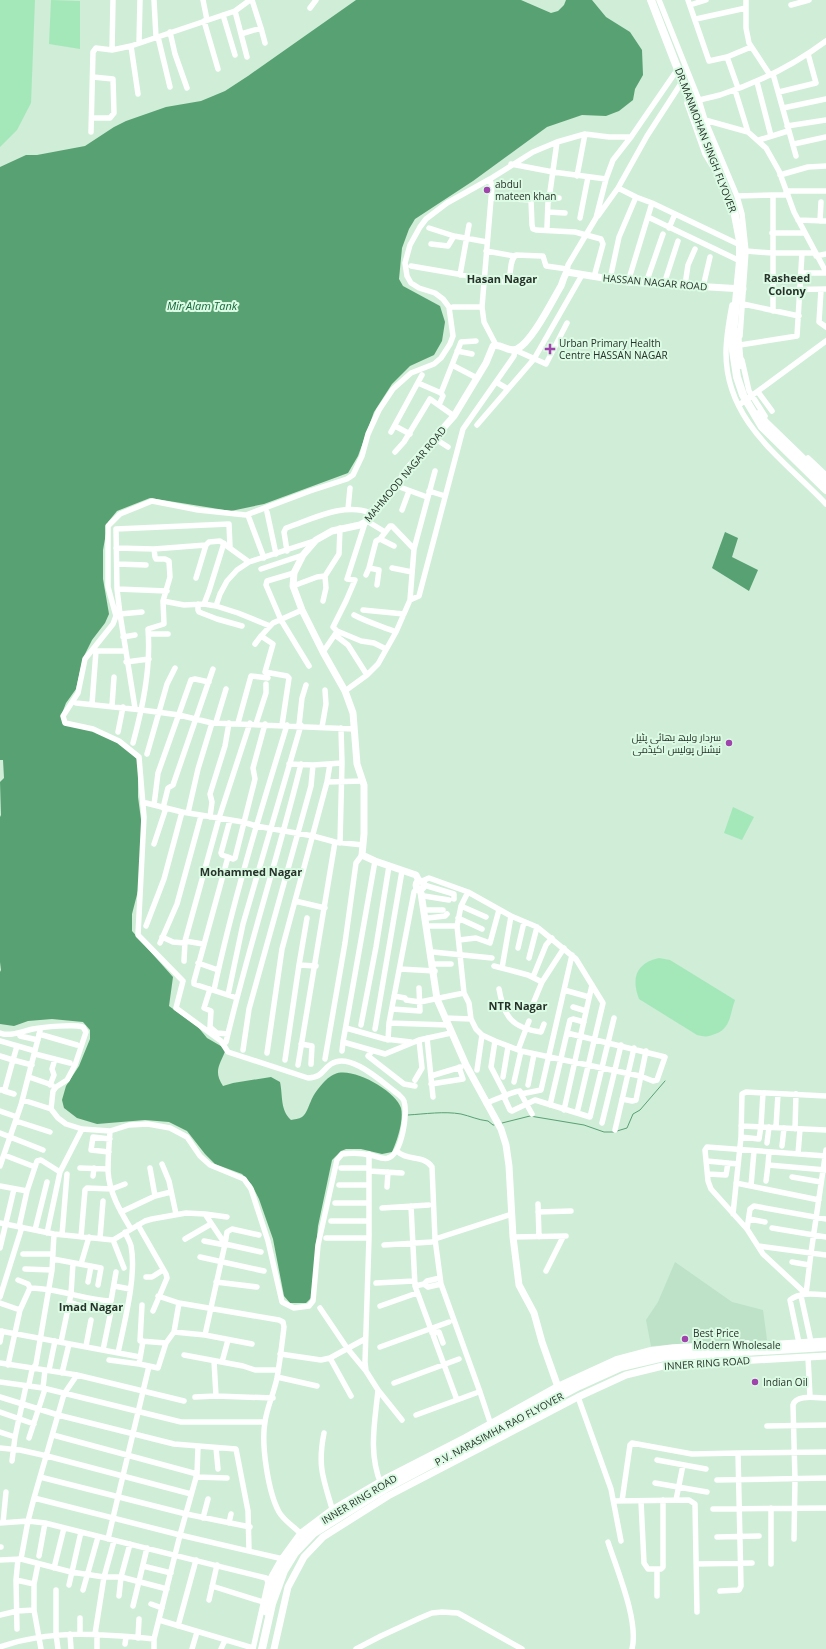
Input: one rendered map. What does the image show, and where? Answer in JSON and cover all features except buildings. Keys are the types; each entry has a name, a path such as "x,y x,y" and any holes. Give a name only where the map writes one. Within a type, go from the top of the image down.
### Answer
{"highway":[{"name":"DR.MANMOHAN SINGH FLYOVER","path":"650,0 734,210 740,241 740,261 732,344 737,377 743,395 748,406 762,427 826,490"},
{"name":"DR.MANMOHAN SINGH FLYOVER","path":"656,0 700,116 739,212 743,241 737,336 745,387 749,397 765,422 826,481"},
{"name":"P.V. NARASIMHA RAO FLYOVER","path":"262,1649 277,1586 295,1553 321,1528 385,1489 586,1383 608,1372 634,1363 674,1356 825,1342"},
{"name":"P.V. NARASIMHA RAO FLYOVER","path":"267,1649 280,1594 288,1573 301,1553 317,1537 333,1526 405,1484 596,1383 623,1371 646,1365 674,1361 826,1352"}],"main road":[{"name":"HASSAN NAGAR ROAD","path":"567,271 582,275 628,282 739,289"},
{"path":"496,345 515,350 534,331 567,271"},
{"name":"MAHMOOD NAGAR ROAD","path":"362,855 363,781 357,764 353,713 345,691 302,610 293,586 294,573 303,555 316,540 332,530 366,522 397,486 434,438 454,416 492,349 496,345"},
{"path":"362,855 416,875 424,896 433,952 434,969"},
{"path":"421,885 421,893 428,923 438,999 462,1066 501,1129 506,1145 513,1236 519,1285 534,1313 542,1342 564,1404"},
{"name":"INNER RING ROAD","path":"255,1649 273,1583 282,1559 302,1535 333,1512 381,1482 491,1425 558,1388 606,1366 639,1356 682,1349 825,1342"},
{"name":"INNER RING ROAD","path":"274,1649 288,1587 304,1557 322,1537 388,1496 564,1404 626,1375 666,1365 826,1356"}],"street":[{"path":"112,50 113,0"},
{"path":"139,43 140,0"},
{"path":"154,0 157,37 170,87"},
{"path":"203,0 206,21 218,69"},
{"path":"92,132 94,50 98,48 112,50 131,46 235,11 251,0 266,43"},
{"path":"310,8 316,0"},
{"path":"650,0 705,154 715,170 730,205 738,244 739,289 743,304 740,345 744,375 751,396 777,430 826,475"},
{"path":"659,0 699,100 705,120 737,196 742,214 746,251 739,289 728,326 726,353 728,376 742,415 762,441 826,504"},
{"path":"706,0 689,2 709,61 727,57 751,47"},
{"path":"746,0 746,28 749,44 771,74 779,92 796,156"},
{"path":"791,5 809,0"},
{"path":"696,19 746,8"},
{"path":"235,11 247,57"},
{"path":"223,15 235,54"},
{"path":"241,34 261,28"},
{"path":"170,32 175,54 187,88"},
{"path":"687,103 757,82 808,54 826,41"},
{"path":"131,46 138,94"},
{"path":"779,92 816,83 808,54"},
{"path":"727,57 748,132"},
{"path":"596,218 606,179 613,160 631,137 675,73"},
{"path":"92,118 110,118 114,113 112,79 93,77"},
{"path":"757,82 771,136"},
{"path":"486,251 514,256 544,256 546,266 567,271 585,235 618,188 647,136 680,85"},
{"path":"783,108 826,99"},
{"path":"705,120 748,132 759,140 766,148 780,175 804,233 826,273"},
{"path":"759,140 788,128 826,120"},
{"path":"22,1100 51,1109 58,1118 66,1124 82,1129 110,1131 129,1125 148,1124 170,1128 187,1137 200,1156 210,1165 244,1179 251,1189 268,1241 282,1302 294,1308 309,1306 313,1301 318,1245 336,1160 342,1154 369,1154 388,1158 397,1151 405,1115 404,1100 398,1094 354,1063 338,1061 331,1064 320,1075 308,1078 228,1052 220,1041 176,1008 183,981 138,935 144,817 139,757 119,741 93,729 65,723 63,716 78,693 85,659 113,624 116,616 108,587 108,526 120,514 152,500 198,510 246,515 347,479 353,475 362,456 368,434 379,410 393,389 411,373 434,364 441,358 453,336 449,307 443,299 436,293 419,288 406,276 405,263 410,245 426,219 447,203 490,179 511,164 533,152 557,142 585,134 609,137 631,137"},
{"path":"577,176 585,134"},
{"path":"794,144 826,137"},
{"path":"547,226 549,199 557,142"},
{"path":"511,164 577,176 606,179"},
{"path":"780,175 808,167 826,166"},
{"path":"580,218 588,177"},
{"path":"490,179 492,187 482,307 484,322 496,345"},
{"path":"618,188 738,244"},
{"path":"737,196 826,191"},
{"path":"772,195 773,310"},
{"path":"610,279 620,237 636,197"},
{"path":"491,198 531,200 533,229 575,232 601,239 603,244 594,277"},
{"path":"549,199 559,198"},
{"path":"798,220 823,221 821,202"},
{"path":"628,282 652,203"},
{"path":"548,212 566,213"},
{"path":"669,228 675,214"},
{"path":"648,218 738,260"},
{"path":"460,274 469,225"},
{"path":"429,228 454,236 487,242"},
{"path":"772,233 804,233"},
{"path":"646,283 663,234"},
{"path":"432,244 449,246 451,238 454,236"},
{"path":"664,284 678,241"},
{"path":"685,285 688,265 695,249"},
{"path":"746,251 802,253 815,255 826,254"},
{"path":"740,345 798,336 802,253"},
{"path":"412,266 484,279 507,281 510,278 514,256"},
{"path":"702,287 710,257"},
{"path":"802,272 826,273"},
{"path":"477,425 534,359 582,275"},
{"path":"773,290 824,290 819,322 826,326"},
{"path":"743,304 799,316"},
{"path":"453,307 482,307"},
{"path":"410,600 419,596 463,430 514,356 515,350 546,364 567,323"},
{"path":"439,405 443,396 441,393 462,341 476,341"},
{"path":"739,405 826,341"},
{"path":"458,351 472,354"},
{"path":"452,366 476,378"},
{"path":"391,432 422,375"},
{"path":"496,382 508,389"},
{"path":"418,383 441,393"},
{"path":"758,392 772,411"},
{"path":"395,452 410,434 428,400 432,399 454,416"},
{"path":"394,426 410,434"},
{"path":"434,438 448,447"},
{"path":"345,691 367,675 378,664 396,632 410,600 414,549 435,471"},
{"path":"397,486 409,491 445,496"},
{"path":"348,510 350,488"},
{"path":"402,510 409,491"},
{"path":"287,551 284,532 286,528 338,510 363,510 373,514"},
{"path":"267,512 276,554"},
{"path":"249,518 264,558"},
{"path":"367,675 348,645 336,633 333,625 346,602 355,580 347,579 366,522 385,532"},
{"path":"135,708 122,637 117,589 116,529 229,524 230,547"},
{"path":"366,575 376,541 380,539 390,526 392,526 414,549"},
{"path":"323,601 326,588 325,576 339,554 340,528"},
{"path":"380,539 394,546"},
{"path":"216,606 227,581 237,570 249,562 287,551 316,540"},
{"path":"116,548 154,549 206,545 213,541 224,543 249,562"},
{"path":"224,543 209,591 198,610 199,612 217,619 242,626"},
{"path":"196,578 206,545"},
{"path":"133,743 142,710 149,659 148,629 164,624 163,601 170,577 169,561 165,559 156,559 154,549"},
{"path":"261,569 303,555"},
{"path":"117,564 146,565"},
{"path":"369,568 379,570 377,585"},
{"path":"392,568 412,572"},
{"path":"294,573 267,581 266,583 281,620 309,666"},
{"path":"293,586 317,577 325,576"},
{"path":"117,589 167,591"},
{"path":"209,591 220,594"},
{"path":"163,601 184,605 201,604 216,606 270,626"},
{"path":"255,644 270,626 302,610"},
{"path":"363,610 404,614"},
{"path":"120,614 142,612"},
{"path":"354,615 369,623 378,624 396,632"},
{"path":"336,633 361,641 374,643 386,649"},
{"path":"323,652 336,633"},
{"path":"149,634 168,634"},
{"path":"122,637 135,635"},
{"path":"228,1034 217,1033 210,1027 211,1011 204,1008 212,990 218,970 225,938 284,725 289,678 287,676 265,672 272,644 261,636"},
{"path":"92,704 96,651 124,651"},
{"path":"126,662 149,659"},
{"path":"147,754 167,684 175,668"},
{"path":"154,844 168,788 174,784 213,669"},
{"path":"238,723 251,676 268,678"},
{"path":"112,706 114,677"},
{"path":"154,805 158,773 190,680 195,679 209,682"},
{"path":"256,724 266,693 266,684"},
{"path":"228,995 243,924 300,725 302,698 306,685"},
{"path":"188,813 198,769 226,689"},
{"path":"322,727 326,704 325,690"},
{"path":"76,703 135,708 214,722 300,725 354,729"},
{"path":"118,732 123,707"},
{"path":"210,817 212,802 210,794 225,746 229,723"},
{"path":"184,961 185,942 219,818 250,723"},
{"path":"230,820 221,852 222,855 232,859 235,858 255,779 253,768 265,724"},
{"path":"298,1065 338,842 342,782 341,728"},
{"path":"289,764 342,764"},
{"path":"226,1042 301,764"},
{"path":"243,1050 249,1009 311,786 313,764"},
{"path":"268,1053 282,949 313,836 327,782 330,764"},
{"path":"327,782 363,781"},
{"path":"146,803 201,816 243,822 270,829 338,842 363,845"},
{"path":"146,926 164,879 182,812"},
{"path":"160,943 177,904 201,816"},
{"path":"325,1059 345,943 356,862 362,855"},
{"path":"228,857 203,944 194,982 212,990 237,998"},
{"path":"342,1051 375,861"},
{"path":"361,1025 376,947 389,866"},
{"path":"375,1029 402,871"},
{"path":"388,1040 389,1023 414,892 429,878 468,892 499,910 537,927 572,955 592,985 603,1003 577,1113"},
{"path":"421,885 454,894 452,899 424,896"},
{"path":"468,892 461,906 457,926 464,993 469,1003 471,1019 476,1029 482,1035 520,1051 640,1076 653,1081 657,1080 665,1057 634,1048 567,1033"},
{"path":"295,901 325,908"},
{"path":"461,906 486,916"},
{"path":"426,910 445,912 445,916 428,923"},
{"path":"459,940 476,938 489,946 499,910"},
{"path":"502,968 511,916"},
{"path":"286,1060 298,965 307,918"},
{"path":"458,918 482,928"},
{"path":"518,948 524,922"},
{"path":"428,923 457,926"},
{"path":"528,958 537,927"},
{"path":"162,937 173,942 203,944"},
{"path":"533,977 546,945 552,938"},
{"path":"532,1006 542,982 564,948"},
{"path":"433,952 492,958"},
{"path":"521,1094 541,1090 572,955"},
{"path":"198,964 218,970"},
{"path":"400,969 434,969 451,964"},
{"path":"298,965 316,966"},
{"path":"494,966 533,977 542,982"},
{"path":"564,1110 592,985"},
{"path":"392,1008 420,1011 420,988"},
{"path":"500,990 506,1015 516,1024 541,1032 544,1024"},
{"path":"564,990 590,997"},
{"path":"394,996 420,1002 464,993"},
{"path":"573,1007 586,1011"},
{"path":"495,1041 491,1067 510,1110 512,1111 535,1100 590,1117 614,1018"},
{"path":"389,1023 471,1019"},
{"path":"550,1105 567,1033 572,1019 584,1022"},
{"path":"514,1082 520,1051 529,1022"},
{"path":"0,1033 17,1033 35,1028 75,1024 83,1026 86,1032 75,1065 67,1080 56,1087 53,1091 51,1109"},
{"path":"346,1028 388,1040 412,1042"},
{"path":"343,1042 385,1054 412,1042 451,1033"},
{"path":"0,1163 22,1100 39,1035"},
{"path":"20,1036 39,1035 77,1045"},
{"path":"477,1070 482,1035"},
{"path":"427,1038 433,1097"},
{"path":"415,1080 422,1068 419,1040"},
{"path":"0,1041 70,1063"},
{"path":"301,1044 312,1046 311,1064"},
{"path":"602,1123 620,1045"},
{"path":"14,1094 2,1090 17,1046"},
{"path":"503,1077 508,1047"},
{"path":"615,1130 634,1048"},
{"path":"372,1050 368,1056 404,1084 415,1086"},
{"path":"622,1099 632,1101 636,1100 646,1051"},
{"path":"528,1085 534,1054"},
{"path":"0,1056 32,1065"},
{"path":"29,1077 51,1085 54,1075 52,1069 55,1059"},
{"path":"431,1076 462,1066 463,1079 431,1084"},
{"path":"486,1103 516,1090 520,1091 532,1114"},
{"path":"733,1214 741,1137 742,1094 746,1092 826,1096"},
{"path":"741,1137 758,1139 761,1126 763,1093"},
{"path":"776,1127 778,1094"},
{"path":"796,1094 798,1154"},
{"path":"0,1111 50,1132"},
{"path":"741,1126 826,1130"},
{"path":"767,1143 769,1127"},
{"path":"782,1146 784,1128"},
{"path":"47,1233 60,1172 82,1129"},
{"path":"110,1131 108,1169 112,1188 121,1212 131,1229"},
{"path":"0,1133 43,1150"},
{"path":"109,1152 91,1150 93,1137 110,1139"},
{"path":"804,1295 763,1254 747,1229 709,1186 705,1150 707,1147 798,1154 826,1154 825,1170 821,1182 804,1295 811,1342"},
{"path":"397,1151 400,1155 423,1160 431,1164 434,1240 441,1281 491,1425"},
{"path":"750,1186 754,1151"},
{"path":"766,1181 770,1152"},
{"path":"366,1371 365,1339 369,1238 369,1154"},
{"path":"4,1155 35,1167"},
{"path":"0,1297 21,1227 27,1191 37,1161 41,1160 60,1172"},
{"path":"707,1161 738,1164"},
{"path":"708,1174 726,1175 728,1163"},
{"path":"162,1164 169,1181 176,1214"},
{"path":"768,1165 825,1170"},
{"path":"80,1168 108,1169"},
{"path":"93,1176 94,1168"},
{"path":"150,1168 155,1196"},
{"path":"341,1168 369,1169 402,1173"},
{"path":"387,1187 388,1172"},
{"path":"62,1235 67,1174"},
{"path":"792,1177 821,1182"},
{"path":"35,1230 47,1182"},
{"path":"736,1183 819,1200"},
{"path":"81,1237 85,1190 89,1187 112,1188 125,1184"},
{"path":"339,1186 369,1185"},
{"path":"0,1186 27,1191"},
{"path":"0,1246 3,1224 14,1189"},
{"path":"121,1212 155,1196 171,1192"},
{"path":"100,1238 103,1201"},
{"path":"335,1203 369,1203"},
{"path":"538,1204 538,1237"},
{"path":"382,1208 430,1205"},
{"path":"411,1206 415,1284 417,1293 457,1400"},
{"path":"747,1229 750,1209 754,1206 826,1219"},
{"path":"538,1212 571,1210"},
{"path":"3,1224 47,1233 113,1240 124,1232 152,1219 176,1214 191,1212 227,1217"},
{"path":"205,1214 225,1244"},
{"path":"384,1245 434,1240 512,1214"},
{"path":"749,1219 765,1222"},
{"path":"331,1221 369,1221"},
{"path":"185,1239 211,1224"},
{"path":"138,1225 167,1278 158,1296 153,1311"},
{"path":"772,1228 826,1236"},
{"path":"204,1335 228,1232 232,1229 259,1235"},
{"path":"118,1353 129,1302 132,1262 131,1245 124,1232"},
{"path":"12,1461 14,1437 18,1419 26,1386 29,1384 33,1368 36,1364 41,1338 50,1289 54,1234"},
{"path":"513,1236 564,1236 546,1270"},
{"path":"81,1264 88,1237"},
{"path":"326,1238 369,1238"},
{"path":"113,1240 124,1268"},
{"path":"204,1241 261,1252"},
{"path":"759,1246 826,1255"},
{"path":"23,1254 53,1256 74,1263 101,1268 98,1285"},
{"path":"200,1257 264,1271"},
{"path":"792,1262 809,1264"},
{"path":"61,1342 71,1294 74,1263"},
{"path":"88,1282 91,1266"},
{"path":"25,1269 52,1270"},
{"path":"146,1277 152,1277 163,1270"},
{"path":"30,1288 50,1289 111,1301 116,1272"},
{"path":"18,1280 28,1284 30,1288"},
{"path":"376,1283 424,1284 428,1287 441,1281"},
{"path":"216,1282 257,1288"},
{"path":"114,1286 130,1289"},
{"path":"8,1365 20,1310 30,1288"},
{"path":"380,1306 417,1293"},
{"path":"799,1343 790,1303 792,1298 804,1295 826,1295"},
{"path":"158,1296 179,1303 279,1320 283,1322 284,1327 277,1377 273,1398 265,1422 263,1442 270,1486 279,1512 302,1535"},
{"path":"0,1302 20,1310"},
{"path":"69,1302 88,1308"},
{"path":"109,1360 158,1368 166,1343 174,1332 179,1303"},
{"path":"142,1305 140,1341 166,1343"},
{"path":"320,1308 347,1348 402,1420"},
{"path":"103,1350 111,1311"},
{"path":"86,1346 91,1320"},
{"path":"380,1346 431,1331 449,1322"},
{"path":"0,1342 1,1331 15,1332 68,1344 86,1346 140,1357"},
{"path":"431,1331 439,1332 443,1343"},
{"path":"174,1332 204,1335 252,1344"},
{"path":"280,1354 321,1360 330,1358 365,1339"},
{"path":"222,1362 228,1340"},
{"path":"29,1438 39,1409 55,1341"},
{"path":"139,1364 143,1341"},
{"path":"62,1373 68,1344"},
{"path":"184,1355 245,1366 255,1370 278,1370"},
{"path":"808,1357 810,1397"},
{"path":"330,1358 351,1396"},
{"path":"394,1383 459,1359"},
{"path":"214,1360 216,1396"},
{"path":"0,1363 77,1375 184,1401"},
{"path":"96,1649 96,1634 114,1517 132,1433 139,1412 149,1366"},
{"path":"17,1629 16,1580 28,1522 64,1394 77,1375"},
{"path":"277,1377 317,1386"},
{"path":"0,1382 44,1388 186,1423 265,1422"},
{"path":"378,1390 373,1454 381,1482"},
{"path":"416,1415 476,1393"},
{"path":"195,1397 216,1396 273,1398"},
{"path":"0,1397 58,1415 174,1444 198,1447 234,1448 237,1450 248,1511 250,1527 249,1550"},
{"path":"578,1397 614,1501 621,1541"},
{"path":"794,1539 794,1401 797,1399 810,1397 826,1398"},
{"path":"0,1412 34,1424"},
{"path":"767,1426 826,1425"},
{"path":"0,1432 14,1437"},
{"path":"324,1433 321,1447 322,1478 333,1512"},
{"path":"53,1435 196,1475 227,1478"},
{"path":"622,1501 630,1445 632,1443 692,1454 794,1451 826,1452"},
{"path":"154,1649 154,1639 196,1475 198,1447"},
{"path":"0,1448 47,1456 191,1494"},
{"path":"216,1448 218,1469"},
{"path":"720,1591 740,1589 740,1480 738,1453"},
{"path":"656,1460 706,1470"},
{"path":"676,1500 683,1465"},
{"path":"40,1477 186,1514 250,1527"},
{"path":"717,1480 826,1478"},
{"path":"655,1483 707,1492"},
{"path":"6,1492 2,1523 45,1523 98,1537 175,1554 266,1578 268,1582"},
{"path":"34,1498 282,1559 268,1582 255,1649 159,1620"},
{"path":"204,1518 208,1499"},
{"path":"641,1501 644,1563 648,1569 657,1570 663,1567 663,1500"},
{"path":"614,1501 688,1500 695,1504 697,1612"},
{"path":"713,1509 795,1507 826,1508"},
{"path":"771,1508 771,1564"},
{"path":"229,1523 231,1514"},
{"path":"39,1556 45,1523"},
{"path":"54,1568 64,1528"},
{"path":"69,1585 81,1532"},
{"path":"717,1537 759,1536"},
{"path":"83,1590 98,1537"},
{"path":"608,1542 634,1632 632,1649"},
{"path":"119,1596 130,1544"},
{"path":"133,1606 147,1548"},
{"path":"0,1560 20,1559 71,1572 104,1577 122,1577 167,1589"},
{"path":"178,1626 196,1560"},
{"path":"696,1564 752,1563"},
{"path":"38,1564 34,1584 34,1610 41,1649"},
{"path":"143,1566 171,1573"},
{"path":"209,1600 217,1566"},
{"path":"657,1570 657,1596"},
{"path":"16,1580 34,1584"},
{"path":"212,1586 263,1602"},
{"path":"56,1590 56,1634 58,1649"},
{"path":"151,1604 162,1608"},
{"path":"0,1615 17,1611 34,1610"},
{"path":"356,1649 380,1636 420,1618 432,1613 442,1612 458,1613 522,1649"},
{"path":"80,1618 80,1634"},
{"path":"138,1638 139,1619"},
{"path":"192,1649 196,1632"},
{"path":"0,1644 56,1634 96,1634 154,1639"},
{"path":"70,1634 71,1649"},
{"path":"125,1644 126,1637"},
{"path":"221,1649 224,1640"}],"shaded area":[{"path":"0,0 35,0 31,103 17,130 0,147"},
{"path":"51,0 80,1 80,49 49,44"},
{"path":"733,807 754,817 742,840 724,833"},
{"path":"659,958 670,960 735,1000 729,1020 720,1032 710,1036 697,1035 639,999 636,984 637,972 651,960"},
{"path":"675,1262 732,1302 763,1310 767,1340 651,1346 646,1320 658,1302"}],"water":[{"name":"Mir Alam Tank","path":"356,0 521,0 551,13 558,11 564,5 566,0 592,0 606,17 630,32 642,50 643,75 635,89 633,100 619,111 606,116 582,115 547,127 473,181 415,219 409,229 402,248 399,279 403,286 440,306 445,322 442,341 434,355 410,366 392,384 374,412 358,456 348,473 264,504 231,511 150,498 117,511 108,522 103,550 103,579 109,614 105,623 92,640 83,658 76,689 66,703 61,716 63,724 90,730 111,737 133,754 138,761 138,797 142,827 140,883 132,914 132,931 173,977 169,1006 198,1027 207,1038 226,1049 218,1068 218,1076 223,1086 271,1077 280,1082 283,1107 287,1116 291,1120 304,1115 315,1094 328,1078 343,1072 362,1077 382,1088 391,1094 401,1108 401,1124 392,1152 382,1154 361,1149 346,1149 341,1151 332,1160 318,1226 311,1298 306,1303 290,1303 284,1296 273,1239 259,1199 252,1185 242,1174 215,1164 187,1131 169,1122 145,1120 97,1124 77,1118 64,1108 62,1100 66,1086 79,1066 90,1039 90,1030 83,1022 52,1019 28,1021 14,1026 0,1024 0,782 4,778 3,760 0,760 0,167 26,155 37,155 85,146 126,121 166,107 201,101 225,91"},
{"path":"725,532 738,538 732,557 758,570 749,591 712,568"}],"waterway":[{"path":"617,1131 627,1128 633,1114 640,1110 665,1081"},
{"path":"408,1115 455,1113 488,1121 494,1125"},
{"path":"502,1123 530,1116 584,1125 604,1132 614,1132"}],"place":[{"name":"abdul mateen khan","path":"487,190"},
{"name":"Urban Primary Health Centre HASSAN NAGAR","path":"550,349"},
{"name":"سردار ولبھ بھائی پٹیل نیشنل پولیس اکیڈمی","path":"729,743"},
{"name":"Best Price Modern Wholesale","path":"685,1339"},
{"name":"Indian Oil","path":"755,1382"}],"district":[{"name":"Hasan Nagar","path":"502,278"},
{"name":"Rasheed Colony","path":"787,283"},
{"name":"Mohammed Nagar","path":"251,871"},
{"name":"NTR Nagar","path":"518,1005"},
{"name":"Imad Nagar","path":"91,1306"}]}
